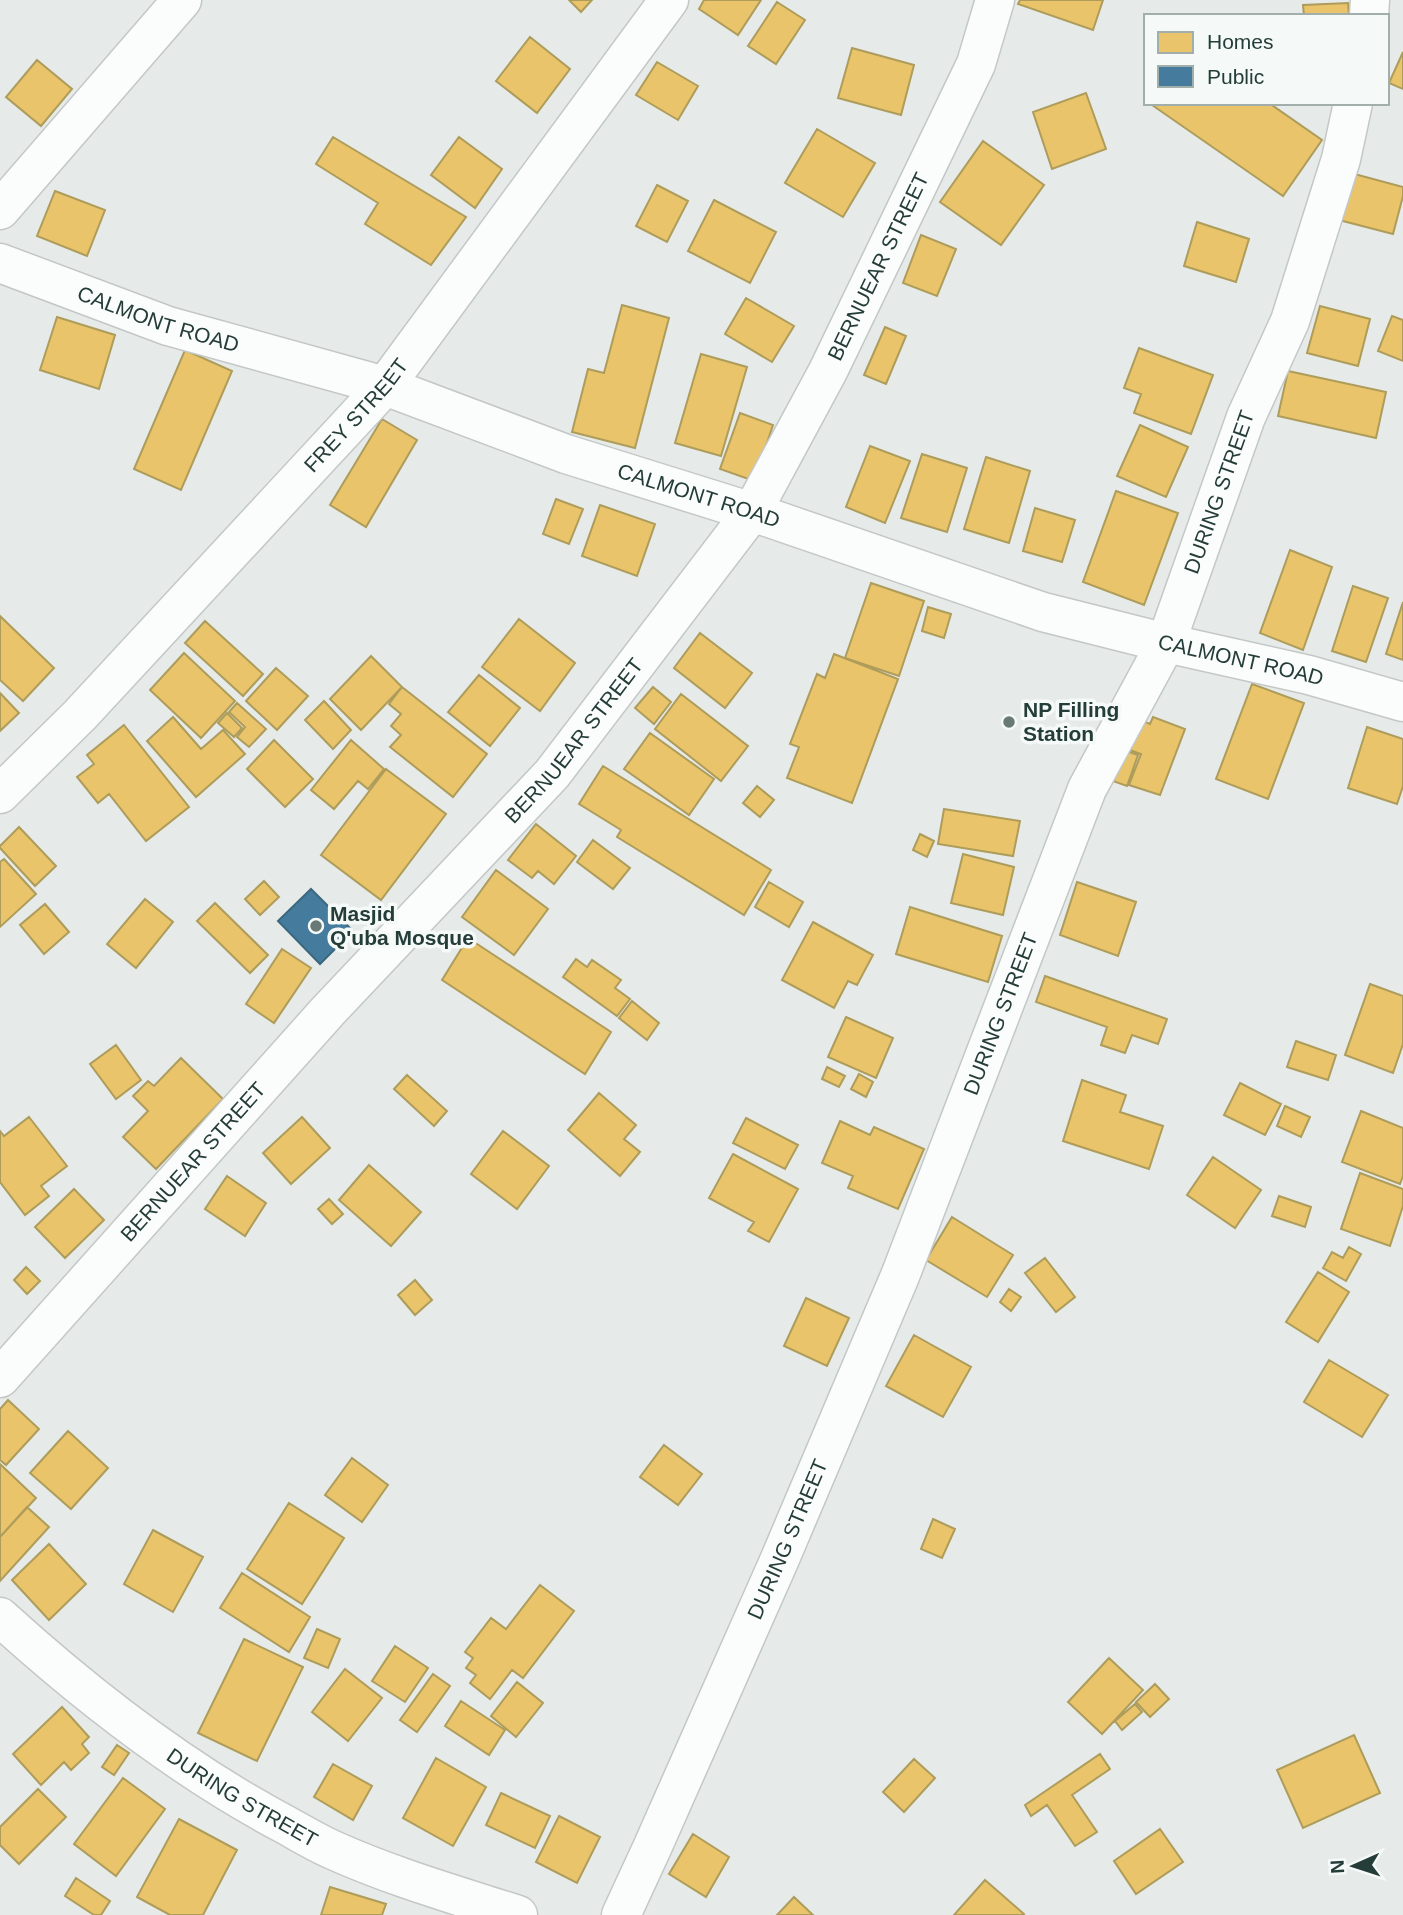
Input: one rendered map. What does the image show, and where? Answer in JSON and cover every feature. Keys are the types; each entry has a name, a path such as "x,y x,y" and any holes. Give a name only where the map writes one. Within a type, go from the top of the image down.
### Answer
{"street":[{"path":"0,210 182,0"},
{"name":"FREY STREET","path":"0,794 80,715 386,386 669,0"},
{"name":"BERNUEAR STREET","path":"0,1378 328,1011 552,774 752,512 828,371 976,64 995,0"},
{"name":"DURING STREET","path":"621,1915 779,1561 900,1276 1087,789 1166,643 1246,417 1290,321 1341,159 1353,105"},
{"name":"CALMONT ROAD","path":"0,263 169,326 386,386 566,454 752,512 1043,612 1309,675 1403,702"},
{"name":"DURING STREET","path":"0,1617 46,1659 147,1739 239,1800 333,1850 417,1882 518,1915"}],"building: Homes":[{"path":"569,0 592,0 581,12"},
{"path":"704,0 761,0 738,35 699,9"},
{"path":"1020,0 1103,0 1093,30 1018,4"},
{"path":"777,2 805,20 776,64 748,46"},
{"path":"1348,3 1349,14 1304,14 1303,5"},
{"path":"530,37 570,69 537,113 496,81"},
{"path":"852,48 914,65 901,115 838,98"},
{"path":"1403,52 1403,89 1389,83"},
{"path":"37,60 72,89 41,126 6,97"},
{"path":"657,62 698,86 678,120 636,95"},
{"path":"1086,93 1106,149 1052,169 1033,112"},
{"path":"1152,105 1272,105 1322,140 1283,196"},
{"path":"817,129 875,163 843,217 785,183"},
{"path":"333,137 466,217 431,265 365,224 378,203 316,164"},
{"path":"459,137 502,169 475,208 431,175"},
{"path":"983,141 1044,185 1001,245 940,202"},
{"path":"1347,172 1403,187 1393,234 1335,219"},
{"path":"657,185 688,201 667,242 636,226"},
{"path":"55,191 105,210 87,256 37,236"},
{"path":"714,200 776,232 750,283 688,251"},
{"path":"1197,222 1249,239 1236,282 1184,266"},
{"path":"921,235 956,249 937,296 903,283"},
{"path":"746,298 794,326 772,362 725,334"},
{"path":"622,305 669,318 635,448 572,432 588,369 604,373"},
{"path":"1320,306 1370,319 1358,366 1307,353"},
{"path":"1392,316 1403,320 1403,361 1378,351"},
{"path":"57,317 115,335 99,389 40,370"},
{"path":"885,327 906,336 886,384 864,375"},
{"path":"1139,348 1213,375 1191,434 1134,413 1141,394 1124,388"},
{"path":"185,350 232,371 181,490 134,469"},
{"path":"701,354 747,367 721,456 675,443"},
{"path":"1288,371 1386,392 1376,438 1278,416"},
{"path":"740,413 773,425 754,481 720,469"},
{"path":"382,419 417,440 366,527 330,505"},
{"path":"1140,425 1188,447 1166,497 1117,476"},
{"path":"870,446 910,461 885,523 846,507"},
{"path":"922,454 967,468 947,532 901,518"},
{"path":"986,457 1030,471 1009,543 964,529"},
{"path":"1116,491 1178,513 1144,605 1083,582"},
{"path":"556,499 583,509 569,544 543,534"},
{"path":"600,505 655,524 637,576 582,556"},
{"path":"1035,508 1075,520 1062,562 1023,551"},
{"path":"1290,550 1332,567 1303,650 1260,633"},
{"path":"871,583 924,601 899,676 845,658"},
{"path":"1353,586 1388,598 1366,662 1332,651"},
{"path":"1403,602 1403,660 1386,654"},
{"path":"928,607 951,614 944,638 922,631"},
{"path":"0,616 54,668 23,701 0,680"},
{"path":"519,619 575,663 540,711 482,667"},
{"path":"205,621 263,674 243,696 185,643"},
{"path":"700,633 752,673 725,708 674,668"},
{"path":"184,653 235,701 201,738 150,690"},
{"path":"834,654 898,679 852,803 787,778 799,747 790,744 817,674 825,678"},
{"path":"371,656 402,687 361,730 330,699"},
{"path":"276,668 308,696 277,730 246,701"},
{"path":"479,675 520,708 490,746 448,712"},
{"path":"1252,684 1304,703 1268,799 1216,779"},
{"path":"402,687 487,754 453,797 390,747 401,735 391,726 401,714 389,704"},
{"path":"653,687 671,702 654,724 635,708"},
{"path":"0,693 19,713 0,731"},
{"path":"681,694 748,746 721,781 655,729"},
{"path":"324,701 351,730 333,749 305,720"},
{"path":"237,703 266,729 249,747 237,737 245,727 229,712"},
{"path":"227,713 242,728 234,737 218,723"},
{"path":"173,717 201,749 223,730 245,754 196,797 147,741"},
{"path":"1153,717 1185,729 1160,795 1129,785 1141,754 1127,749 1138,719 1150,724"},
{"path":"124,725 189,807 146,841 109,794 98,803 77,777 94,764 87,755"},
{"path":"1367,727 1403,739 1403,786 1397,804 1348,788"},
{"path":"650,733 714,779 689,815 624,769"},
{"path":"274,740 313,779 285,807 247,769"},
{"path":"351,740 384,769 368,789 358,781 334,809 311,790"},
{"path":"1121,749 1138,755 1127,786 1110,780"},
{"path":"603,766 771,870 744,915 617,837 621,830 579,804"},
{"path":"386,769 446,814 381,900 321,855"},
{"path":"757,786 774,800 760,817 743,803"},
{"path":"944,809 1020,821 1013,856 938,844"},
{"path":"536,824 576,856 554,884 538,871 532,878 508,860"},
{"path":"19,827 56,866 35,886 0,848"},
{"path":"920,834 934,841 927,857 913,850"},
{"path":"593,840 630,868 613,889 577,862"},
{"path":"963,854 1014,867 1003,915 951,903"},
{"path":"4,859 36,894 0,927 0,862"},
{"path":"496,870 548,909 514,955 462,917"},
{"path":"264,881 279,897 260,915 245,899"},
{"path":"769,882 803,902 789,927 755,907"},
{"path":"1077,882 1136,902 1118,956 1060,935"},
{"path":"145,899 173,922 136,968 107,944"},
{"path":"215,903 268,955 250,973 197,921"},
{"path":"45,904 69,932 44,954 20,925"},
{"path":"910,907 1002,936 988,982 896,954"},
{"path":"813,922 873,955 857,985 848,981 834,1008 782,980"},
{"path":"468,938 611,1032 585,1074 442,980"},
{"path":"282,949 311,968 274,1023 246,1004"},
{"path":"576,959 587,967 592,960 621,980 615,988 630,999 617,1016 563,977"},
{"path":"1045,976 1167,1019 1158,1044 1132,1035 1125,1053 1101,1045 1107,1027 1036,1002"},
{"path":"1370,984 1403,996 1403,1044 1393,1073 1345,1055"},
{"path":"632,1001 659,1023 647,1040 619,1018"},
{"path":"846,1017 893,1038 876,1078 828,1057"},
{"path":"1296,1041 1336,1055 1328,1080 1287,1067"},
{"path":"116,1045 141,1080 116,1099 90,1064"},
{"path":"181,1058 223,1099 156,1169 123,1137 148,1111 133,1096 148,1081 154,1086"},
{"path":"827,1067 845,1076 839,1087 822,1079"},
{"path":"859,1074 873,1082 866,1097 851,1089"},
{"path":"407,1075 447,1111 434,1126 394,1089"},
{"path":"1082,1080 1126,1095 1120,1112 1163,1126 1149,1169 1063,1141"},
{"path":"1240,1083 1281,1104 1265,1135 1224,1115"},
{"path":"599,1093 636,1125 624,1139 640,1152 620,1176 568,1130"},
{"path":"1285,1106 1310,1117 1301,1137 1277,1126"},
{"path":"1361,1111 1403,1128 1403,1176 1400,1184 1342,1162"},
{"path":"29,1117 67,1166 41,1186 49,1196 25,1215 0,1182 0,1131 4,1136"},
{"path":"302,1117 330,1148 291,1184 263,1153"},
{"path":"746,1118 798,1145 785,1169 733,1143"},
{"path":"840,1121 870,1135 874,1127 924,1149 898,1209 848,1188 853,1176 822,1163"},
{"path":"503,1131 549,1166 517,1209 471,1174"},
{"path":"733,1154 798,1189 769,1242 748,1231 754,1222 709,1198"},
{"path":"1213,1157 1261,1190 1235,1228 1187,1195"},
{"path":"369,1165 421,1212 391,1246 339,1200"},
{"path":"1360,1173 1403,1189 1403,1206 1390,1246 1341,1229"},
{"path":"227,1176 266,1203 245,1236 205,1209"},
{"path":"74,1189 104,1220 65,1258 35,1227"},
{"path":"1279,1196 1311,1207 1305,1227 1272,1216"},
{"path":"329,1199 343,1214 332,1224 318,1209"},
{"path":"952,1217 1013,1255 987,1297 926,1260"},
{"path":"1349,1247 1361,1254 1346,1281 1323,1268 1332,1252 1343,1258"},
{"path":"1045,1258 1075,1297 1056,1312 1025,1273"},
{"path":"26,1267 40,1281 27,1294 14,1280"},
{"path":"1318,1272 1349,1292 1318,1342 1286,1322"},
{"path":"415,1280 432,1300 415,1315 398,1295"},
{"path":"1009,1289 1021,1297 1011,1311 1000,1302"},
{"path":"806,1298 849,1318 827,1366 784,1346"},
{"path":"914,1335 971,1367 943,1417 886,1386"},
{"path":"1329,1360 1388,1395 1362,1437 1304,1402"},
{"path":"8,1400 39,1429 6,1465 0,1460 0,1409"},
{"path":"68,1431 108,1468 71,1509 30,1473"},
{"path":"664,1445 702,1474 678,1505 640,1477"},
{"path":"352,1458 388,1485 362,1522 325,1495"},
{"path":"0,1464 36,1498 0,1537"},
{"path":"289,1503 344,1538 302,1604 247,1569"},
{"path":"27,1507 49,1527 0,1581 0,1537"},
{"path":"933,1519 955,1529 942,1558 921,1549"},
{"path":"153,1530 203,1557 173,1612 124,1584"},
{"path":"49,1544 86,1584 49,1620 12,1580"},
{"path":"242,1573 310,1617 289,1652 220,1608"},
{"path":"540,1585 574,1611 523,1678 512,1670 490,1699 470,1683 476,1675 466,1668 473,1658 465,1652 491,1618 506,1629"},
{"path":"317,1629 340,1639 328,1668 304,1658"},
{"path":"244,1639 303,1667 257,1761 198,1733"},
{"path":"395,1646 428,1668 405,1702 372,1681"},
{"path":"1109,1658 1143,1690 1102,1734 1068,1702"},
{"path":"345,1669 382,1698 348,1741 312,1712"},
{"path":"433,1674 450,1686 417,1732 400,1720"},
{"path":"517,1682 543,1703 516,1737 491,1716"},
{"path":"1155,1684 1169,1699 1150,1717 1136,1702"},
{"path":"461,1701 505,1730 489,1755 445,1726"},
{"path":"1135,1704 1142,1712 1122,1730 1115,1721"},
{"path":"62,1707 89,1737 82,1744 89,1753 71,1770 64,1762 41,1785 13,1754"},
{"path":"1354,1735 1380,1793 1303,1828 1277,1770"},
{"path":"117,1745 129,1753 114,1775 102,1767"},
{"path":"1100,1754 1110,1769 1072,1795 1097,1832 1075,1846 1047,1805 1031,1816 1025,1805"},
{"path":"436,1758 486,1787 453,1846 403,1818"},
{"path":"914,1759 935,1778 904,1812 883,1792"},
{"path":"333,1764 372,1786 353,1820 314,1797"},
{"path":"123,1778 165,1809 116,1876 74,1844"},
{"path":"38,1789 66,1817 19,1864 0,1845 0,1827"},
{"path":"501,1793 550,1816 535,1848 486,1825"},
{"path":"559,1816 600,1837 577,1883 536,1862"},
{"path":"179,1819 237,1850 203,1915 170,1915 137,1897"},
{"path":"1160,1829 1183,1862 1136,1894 1114,1861"},
{"path":"693,1834 729,1857 706,1897 669,1874"},
{"path":"76,1878 110,1901 101,1915 94,1915 65,1896"},
{"path":"985,1880 1024,1914 954,1915"},
{"path":"330,1887 386,1904 382,1915 321,1915"},
{"path":"794,1897 813,1915 777,1915"}],"building: Public":[{"name":"Masjid Q'uba Mosque","path":"311,889 353,931 320,964 278,921"}],"place":[{"name":"NP Filling Station","path":"1009,722"},
{"name":"Masjid Q'uba Mosque","path":"316,926"}]}
